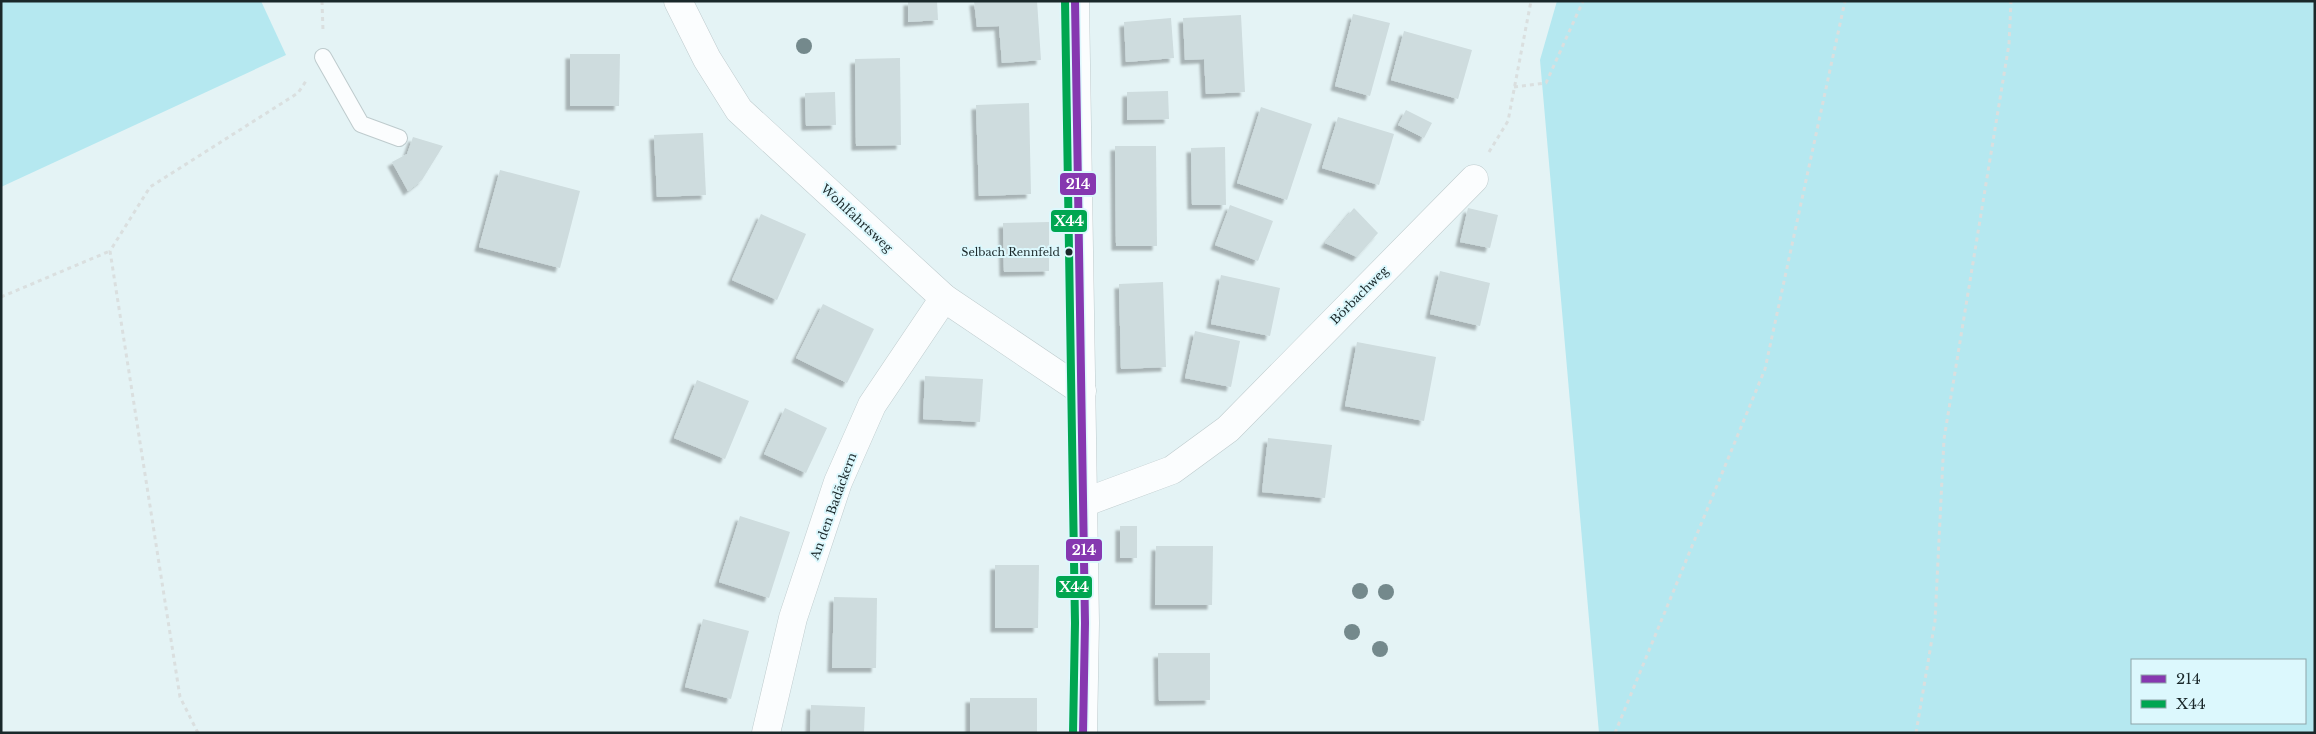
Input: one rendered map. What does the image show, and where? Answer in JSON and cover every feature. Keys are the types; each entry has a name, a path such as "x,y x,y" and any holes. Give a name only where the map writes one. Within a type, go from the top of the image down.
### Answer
{"street":[{"name":"Wohlfahrtsweg","path":"678,1 707,59 739,110 944,298 1082,391"},
{"path":"694,1 707,59"},
{"path":"1075,1 1085,622 1083,733"},
{"name":"Börbachweg","path":"1083,503 1172,470 1228,429 1474,179"},
{"name":"An den Badäckern","path":"766,733 793,618 838,482 872,405 944,298"}],"lane":[{"path":"323,57 361,124 399,138"}],"path":[{"path":"1,297 110,250 150,187 298,93 323,57 322,1"},
{"path":"1474,179 1508,121 1531,1"},
{"path":"1514,87 1546,83 1583,1"},
{"path":"1616,733 1764,369 1846,1"},
{"path":"1916,733 1935,621 1944,439 2010,44 2011,1"},
{"path":"110,250 180,697 198,733"}],"shaded area":[{"path":"1,1 261,1 286,55 1,187"},
{"path":"1557,1 2315,1 2315,733 1599,733 1540,60"}],"building":[{"path":"908,1 937,1 938,20 908,22"},
{"path":"974,1 1037,1 1041,60 1002,63 999,26 977,27"},
{"path":"1353,14 1390,23 1370,96 1335,86"},
{"path":"1241,15 1245,92 1206,94 1204,59 1185,60 1183,18"},
{"path":"1171,18 1174,58 1126,62 1124,22"},
{"path":"1404,31 1472,50 1458,99 1391,80"},
{"path":"570,54 620,54 619,106 570,106"},
{"path":"900,58 901,145 856,146 855,59"},
{"path":"1168,91 1169,119 1127,120 1127,92"},
{"path":"835,92 836,125 806,126 805,93"},
{"path":"1029,103 1031,194 979,196 976,105"},
{"path":"1261,107 1312,124 1287,200 1237,183"},
{"path":"1406,110 1432,123 1424,138 1398,125"},
{"path":"1338,117 1394,134 1379,185 1322,168"},
{"path":"703,133 706,195 657,197 654,135"},
{"path":"413,137 443,146 422,180 408,191 392,162 407,154"},
{"path":"1115,146 1156,146 1157,246 1116,246"},
{"path":"1225,147 1226,205 1192,205 1191,148"},
{"path":"500,170 580,191 560,268 479,247"},
{"path":"1230,205 1273,221 1258,261 1215,245"},
{"path":"1354,208 1378,233 1357,257 1325,243"},
{"path":"1468,208 1498,215 1490,248 1460,242"},
{"path":"761,214 806,234 777,300 732,280"},
{"path":"1049,222 1049,271 1004,272 1003,223"},
{"path":"1440,271 1490,283 1480,326 1430,314"},
{"path":"1221,275 1280,288 1270,336 1211,324"},
{"path":"1163,282 1166,367 1121,369 1119,284"},
{"path":"823,304 874,329 847,383 796,358"},
{"path":"1195,331 1240,341 1231,387 1185,378"},
{"path":"1357,342 1436,357 1424,421 1345,406"},
{"path":"925,376 983,379 980,422 923,419"},
{"path":"697,380 749,401 725,459 674,438"},
{"path":"785,408 827,428 806,473 764,454"},
{"path":"1268,438 1332,445 1325,498 1262,492"},
{"path":"740,516 790,532 769,598 719,582"},
{"path":"1120,526 1137,526 1137,558 1120,558"},
{"path":"1156,546 1213,546 1212,605 1155,605"},
{"path":"995,565 1039,565 1038,628 995,628"},
{"path":"834,597 877,598 876,668 832,668"},
{"path":"703,619 749,631 731,699 685,687"},
{"path":"1158,653 1210,653 1210,700 1159,701"},
{"path":"970,698 1037,698 1037,733 970,733"},
{"path":"811,705 865,707 864,733 810,733"}],"transit line":[{"name":"X44","path":"1065,1 1075,623 1073,733"},
{"name":"214","path":"1075,1 1085,623 1083,733"}],"place":[{"name":"Selbach Rennfeld","path":"1069,252"}]}
